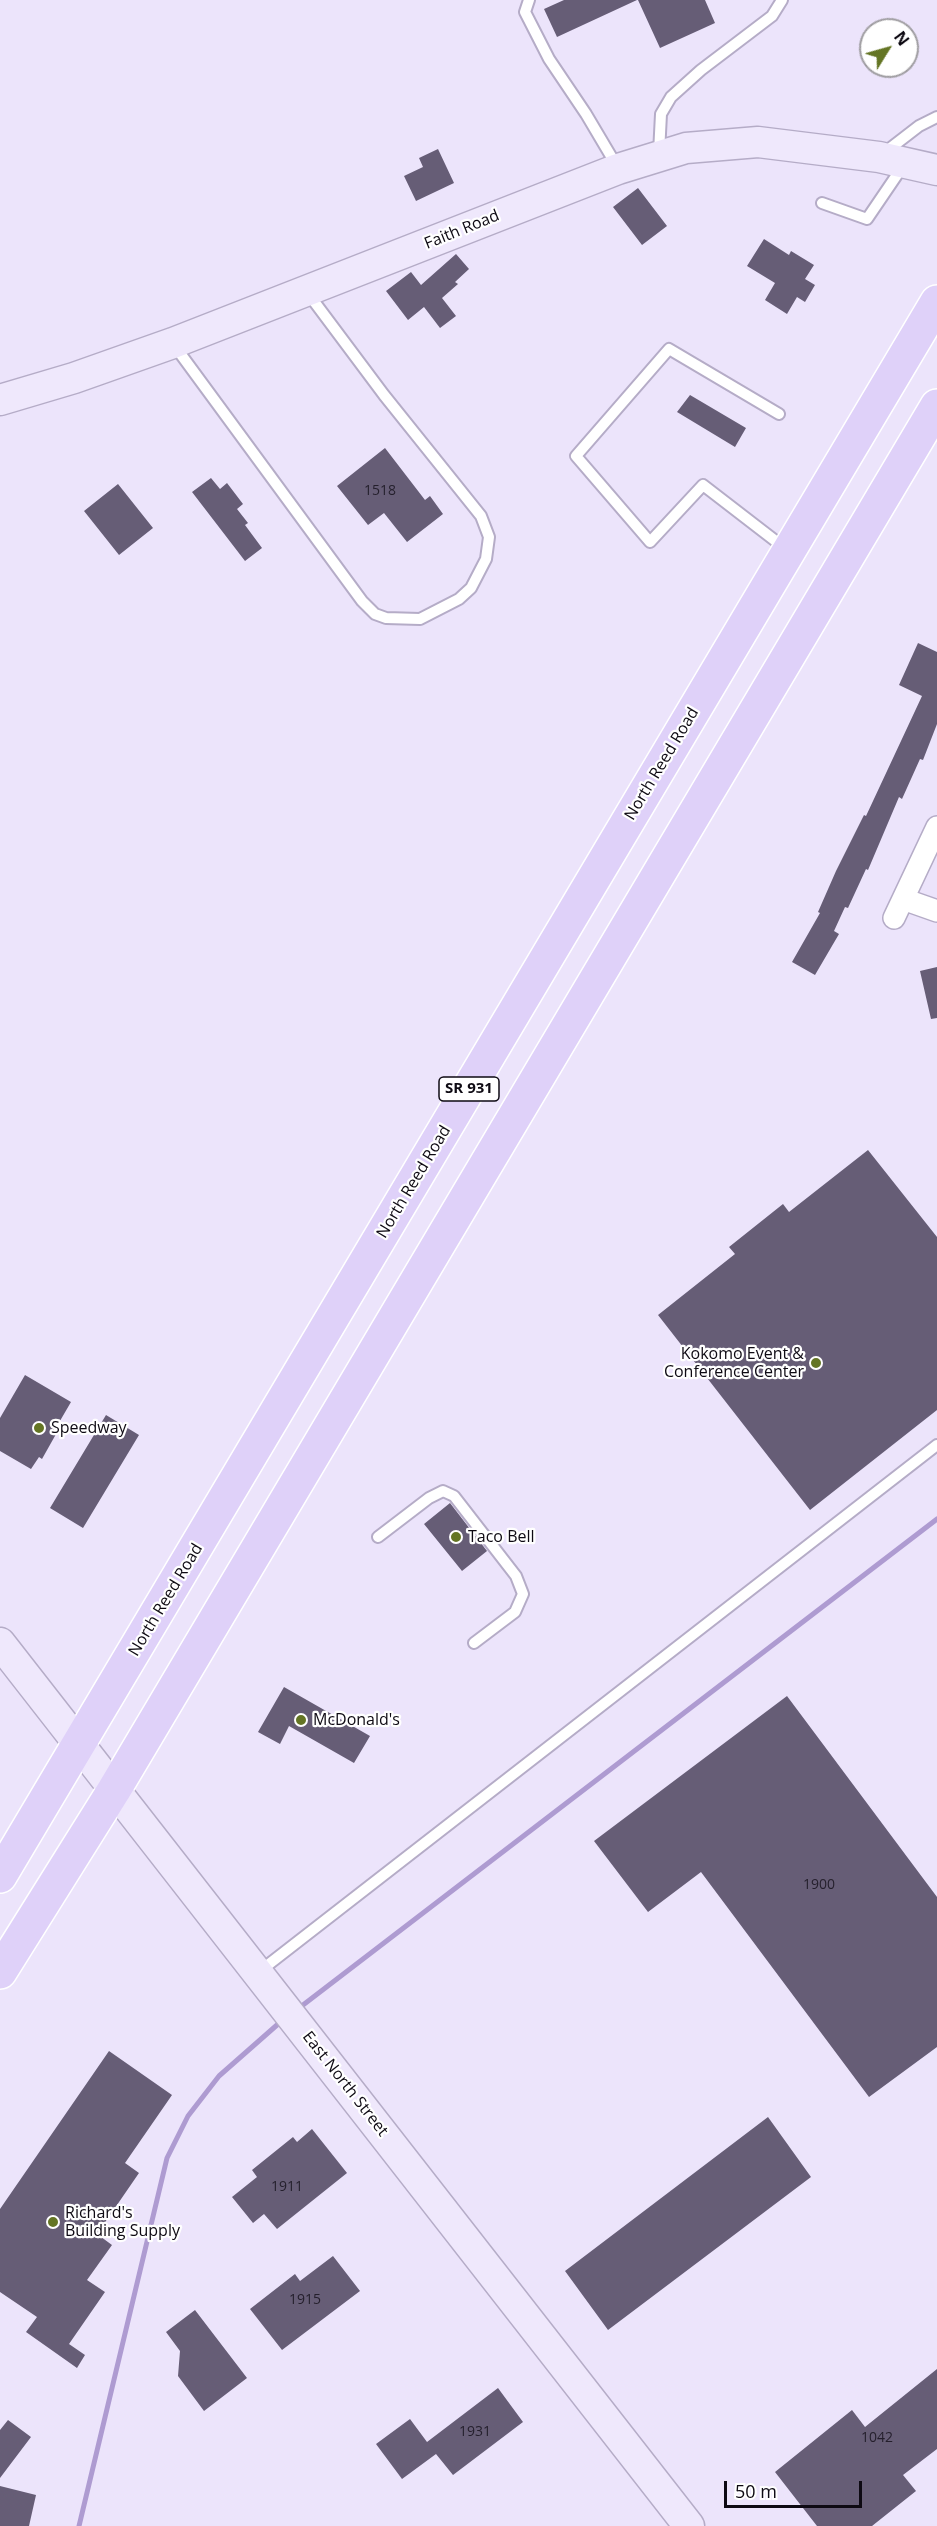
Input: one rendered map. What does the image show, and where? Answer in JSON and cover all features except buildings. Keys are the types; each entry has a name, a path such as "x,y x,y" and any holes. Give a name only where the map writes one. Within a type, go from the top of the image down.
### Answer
{"main road":[{"name":"North Reed Road","path":"0,1876 80,1746 937,302"},
{"name":"SR 931","path":"0,1972 114,1790 937,406"}],"street":[{"name":"Faith Road","path":"0,400 74,378 173,342 618,168 686,148 758,142 893,159 937,170"},
{"path":"937,827 899,908 937,910"},
{"name":"East North Street","path":"0,1642 689,2526"}],"lane":[{"path":"529,0 525,12 549,59 586,114 618,168"},
{"path":"659,156 661,114 671,97 700,70 771,16 782,0"},
{"path":"822,203 867,219 893,159 919,126 937,117"},
{"path":"173,342 362,601 375,614 386,618 420,619 459,599 471,588 486,559 489,537 481,516 384,395 307,291"},
{"path":"779,414 669,349 576,456 650,542 703,485 789,552"},
{"path":"257,1972 937,1445"},
{"path":"378,1537 429,1498 443,1491 454,1496 516,1576 523,1594 515,1612 474,1643"}],"waterway":[{"path":"303,2005 937,1519"},
{"path":"79,2526 167,2158 188,2116 219,2076 277,2025"}],"place":[{"name":"Kokomo Event & Conference Center","path":"816,1363"},
{"name":"Speedway","path":"39,1428"},
{"name":"Taco Bell","path":"456,1537"},
{"name":"McDonald's","path":"301,1720"},
{"name":"Richard's Building Supply","path":"53,2222"}]}
